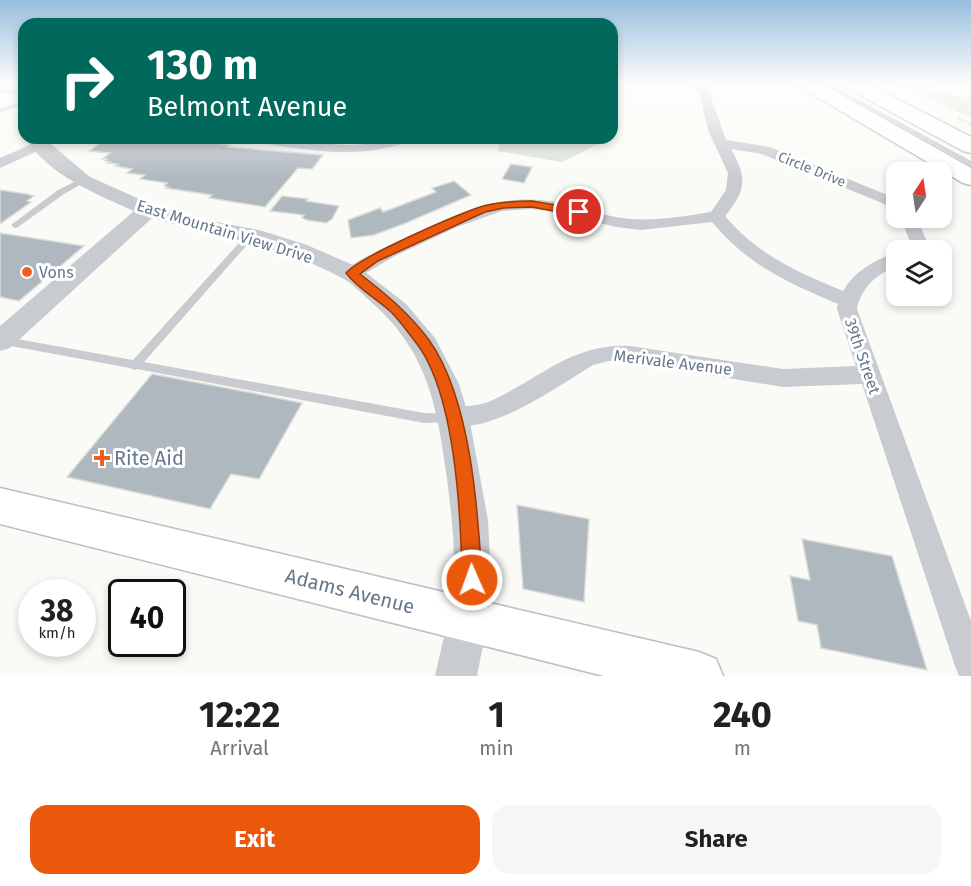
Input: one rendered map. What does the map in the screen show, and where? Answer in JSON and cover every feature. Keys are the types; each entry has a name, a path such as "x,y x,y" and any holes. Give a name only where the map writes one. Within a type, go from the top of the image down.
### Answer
{"highway":[{"path":"863,116 971,178"},
{"path":"914,116 971,146"}],"main road":[{"name":"Adams Avenue","path":"0,506 699,676"}],"street":[{"path":"352,273 374,259 482,210 504,205 532,204 560,207 618,222 649,225 716,216 735,192 736,178 733,167 716,135 711,116"},
{"path":"0,164 34,144"},
{"name":"East Mountain View Drive","path":"39,144 83,181 148,210 198,225 251,235 299,250 352,273 397,310 425,345 444,384 454,417 470,520 472,580 468,620 456,676"},
{"path":"319,144 362,148 388,144"},
{"name":"Circle Drive","path":"722,144 765,150 886,199"},
{"path":"0,341 148,210"},
{"name":"39th Street","path":"716,216 739,242 756,255 800,280 848,300 847,309 971,666"},
{"path":"848,300 855,285 873,269 886,264"},
{"name":"Merivale Avenue","path":"454,417 497,410 587,358 609,353 630,354 783,378 849,374 870,376"}],"lane":[{"path":"883,116 971,164"},
{"path":"897,116 971,155"},
{"path":"15,225 61,192 83,181"},
{"path":"134,366 251,235"},
{"path":"0,341 424,418 454,417"}],"shaded area":[{"path":"499,144 598,144 562,162 498,151"}],"building":[{"path":"99,144 223,144 230,145 228,147 323,155 312,169 298,168 265,207 166,188 168,187 164,186 167,183 140,179 145,175 127,173 132,169 115,166 118,164 108,163 110,162 105,161 107,159 102,159 110,153 89,151"},
{"path":"511,164 532,167 524,183 502,179"},
{"path":"454,181 471,195 374,235 351,238 348,220 380,208 383,212 436,192 432,188"},
{"path":"0,190 34,196 27,201 31,202 0,224"},
{"path":"282,196 339,206 332,219 326,223 307,220 302,218 304,215 270,211"},
{"name":"Vons","path":"0,233 84,246 19,301 0,297"},
{"name":"Rite Aid","path":"152,374 302,403 259,479 231,474 210,509 67,477"},
{"path":"517,505 589,519 584,602 523,589"},
{"path":"802,539 892,556 927,670 821,648 817,625 798,621 790,576 810,580"}],"place":[{"name":"Vons","path":"27,272"},
{"name":"Rite Aid","path":"102,458"}],"route":[{"path":"472,580 470,520 454,417 444,384 425,345 397,310 352,273 374,259 482,210 504,205 532,204 579,212"}]}
